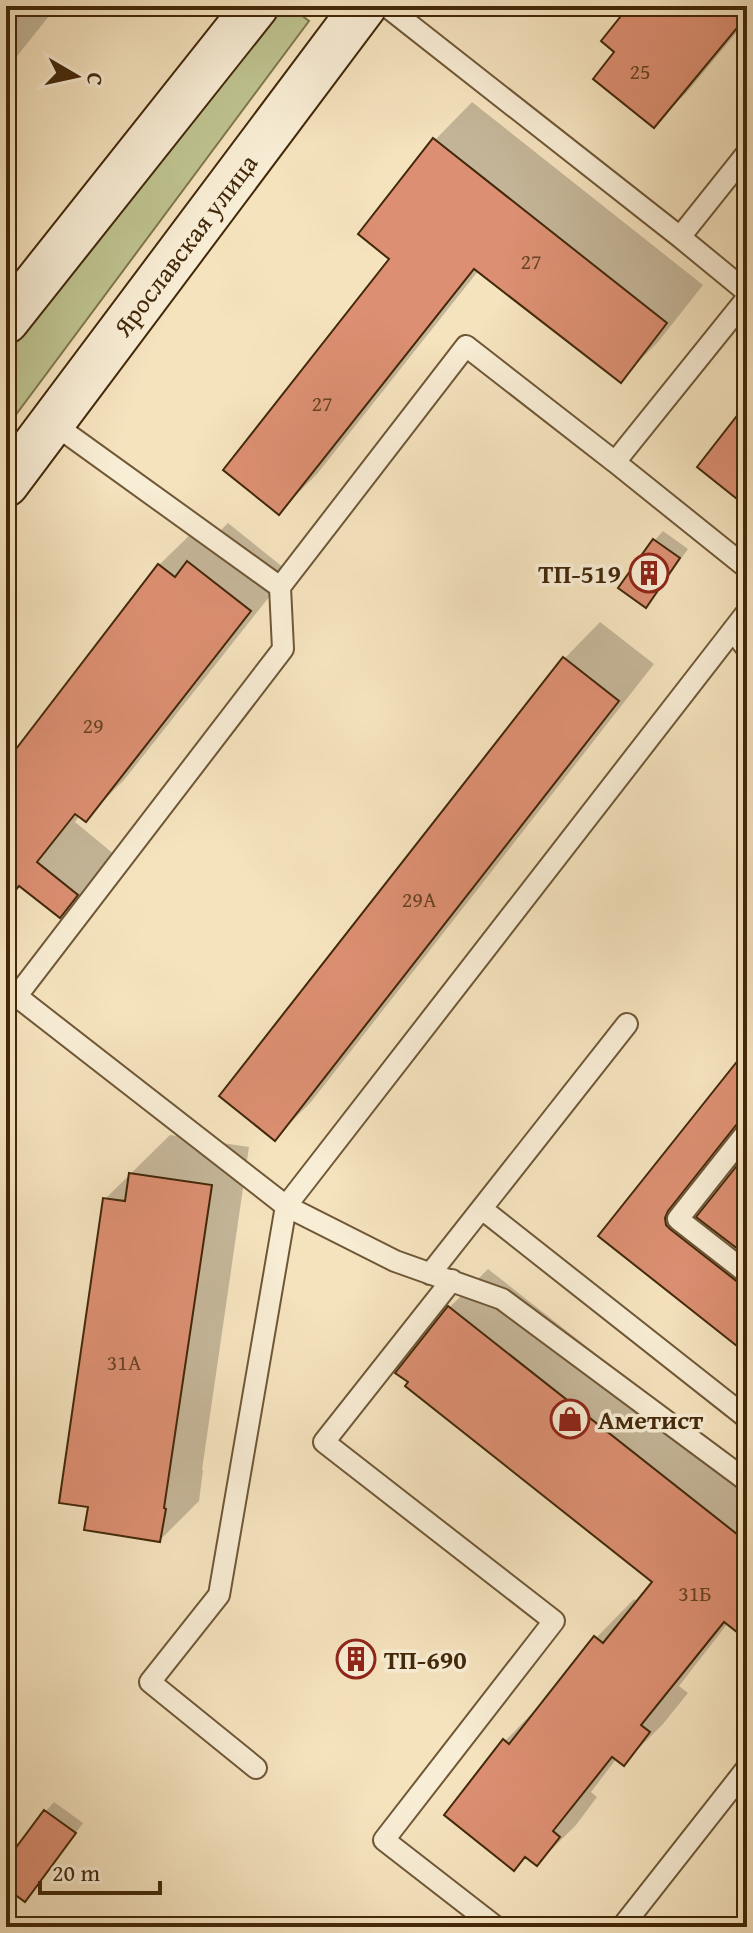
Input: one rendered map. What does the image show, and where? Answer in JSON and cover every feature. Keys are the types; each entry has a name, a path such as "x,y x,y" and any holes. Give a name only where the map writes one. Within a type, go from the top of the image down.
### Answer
{"main road":[{"path":"6,321 256,6"},
{"name":"Ярославская улица","path":"6,484 364,6"}],"lane":[{"path":"386,6 680,237 747,295 615,462"},
{"path":"680,237 747,153"},
{"path":"747,568 466,346 280,587 283,649 11,993 286,1206 395,1261 502,1299 747,1481"},
{"path":"51,422 280,587"},
{"path":"256,1768 150,1682 219,1595 286,1206 747,612"},
{"path":"733,630 747,649"},
{"path":"430,1274 627,1024"},
{"path":"747,1132 678,1219 747,1273"},
{"path":"482,1209 747,1418"},
{"path":"452,1280 324,1442 554,1621 384,1840 496,1927"},
{"path":"622,1927 747,1768"}],"green space":[{"path":"285,6 309,21 6,428 6,346"}],"building":[{"path":"629,6 747,6 747,16 654,128 593,79 614,52 601,41"},
{"path":"433,138 667,323 621,383 474,269 279,515 223,470 389,259 358,234"},
{"path":"747,403 747,507 697,467"},
{"name":"ТП-519","path":"653,539 680,558 646,608 618,588"},
{"path":"187,561 251,611 86,822 75,814 37,862 78,895 60,918 19,886 6,902 6,762 158,564 175,577"},
{"path":"563,657 619,701 275,1141 219,1096"},
{"path":"747,1049 747,1119 737,1124 665,1218 670,1229 747,1286 747,1354 598,1236"},
{"path":"747,1153 747,1256 696,1217"},
{"path":"129,1173 212,1185 160,1542 84,1530 88,1507 59,1503 103,1198 125,1201"},
{"path":"448,1306 747,1542 747,1640 724,1622 641,1725 650,1732 624,1766 612,1757 553,1831 560,1837 537,1866 525,1857 514,1871 444,1815 503,1739 509,1744 594,1636 603,1643 652,1582 405,1386 408,1382 395,1373"},
{"path":"44,1810 76,1833 25,1902 6,1888 6,1861"}],"place":[{"name":"ТП-519","path":"649,573"},
{"name":"Аметист","path":"570,1419"},
{"name":"ТП-690","path":"356,1659"}]}
